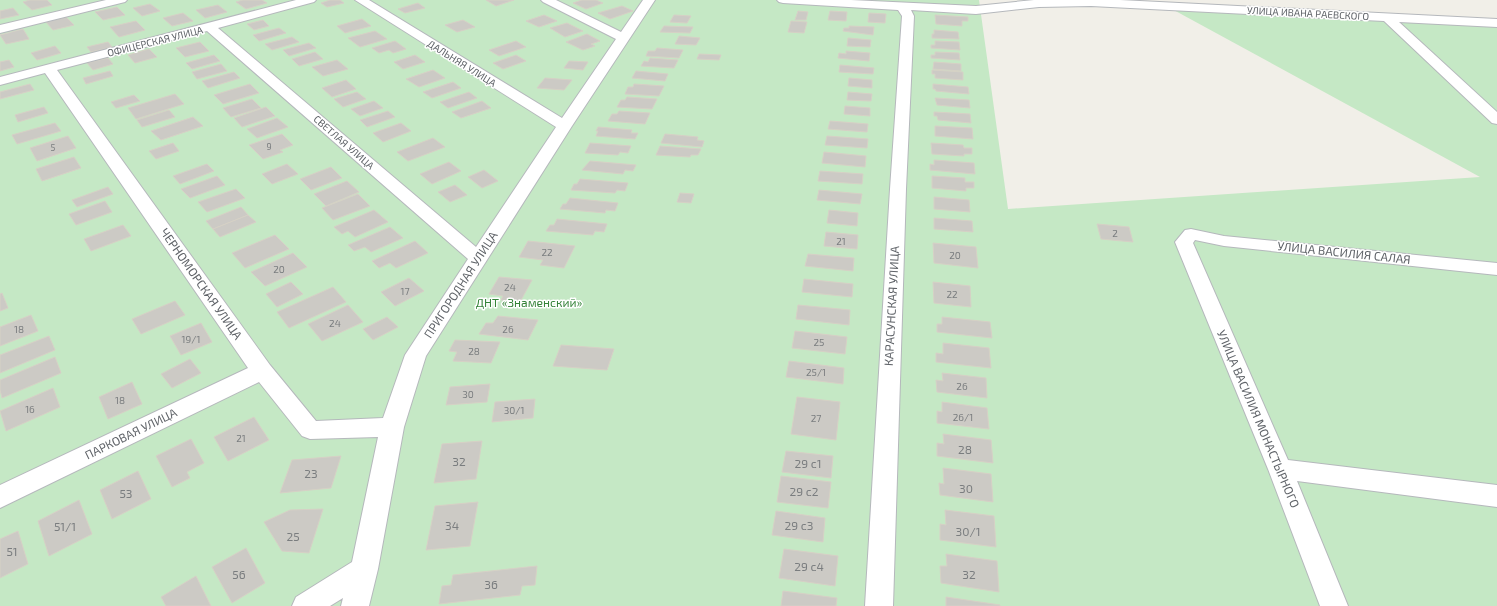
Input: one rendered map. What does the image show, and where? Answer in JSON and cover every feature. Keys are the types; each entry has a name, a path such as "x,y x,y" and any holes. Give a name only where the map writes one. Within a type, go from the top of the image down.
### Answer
{"street":[{"path":"0,29 121,0"},
{"name":"ОФИЦЕРСКАЯ УЛИЦА","path":"0,81 310,0"},
{"name":"ДАЛЬНЯЯ УЛИЦА","path":"361,0 564,126"},
{"path":"547,0 623,38"},
{"name":"ПРИГОРОДНАЯ УЛИЦА","path":"355,606 364,569 392,427 416,355 564,126 650,0"},
{"name":"УЛИЦА ИВАНА РАЕВСКОГО","path":"783,0 976,10 1039,3 1091,2 1497,23"},
{"name":"КАРАСУНСКАЯ УЛИЦА","path":"879,606 898,189 908,16 903,7"},
{"path":"1387,17 1497,120"},
{"name":"СВЕТЛАЯ УЛИЦА","path":"210,27 478,258"},
{"name":"ЧЕРНОМОРСКАЯ УЛИЦА","path":"48,68 262,371 310,430 392,427"},
{"name":"УЛИЦА ВАСИЛИЯ САЛАЯ","path":"1190,234 1224,241 1497,269"},
{"name":"УЛИЦА ВАСИЛИЯ МОНАСТЫРНОГО","path":"1190,234 1184,242 1280,469 1334,606"},
{"name":"ПАРКОВАЯ УЛИЦА","path":"0,497 262,371"},
{"path":"1280,469 1497,496"},
{"path":"306,606 364,569"}],"green space":[{"name":"ДНТ «Знаменский»","path":"0,0 979,0 1008,209 1480,177 1159,2 1497,21 1497,606 0,606"}],"building":[{"path":"30,0 47,0 52,5 32,10 23,2"},
{"path":"243,0 262,0 267,3 246,9 236,2"},
{"path":"330,0 340,0 344,3 327,7 321,3"},
{"path":"486,0 514,0 496,6"},
{"path":"582,0 596,0 603,3 586,9 573,3"},
{"path":"418,3 425,8 405,13 398,9"},
{"path":"150,4 160,11 142,16 133,8"},
{"path":"218,5 227,12 205,18 196,10"},
{"path":"622,6 633,11 610,19 598,13"},
{"path":"117,7 125,15 103,20 95,12"},
{"path":"13,8 19,15 0,19 0,11"},
{"path":"798,11 808,12 806,20 795,20"},
{"path":"830,11 847,12 846,21 828,20"},
{"path":"183,13 193,21 172,26 163,18"},
{"path":"869,13 886,14 885,23 868,22"},
{"path":"544,15 557,21 539,27 526,21"},
{"path":"674,15 691,16 687,23 670,22"},
{"path":"935,15 968,17 968,21 962,21 962,26 936,24"},
{"path":"66,17 74,25 53,30 46,22"},
{"path":"362,19 371,26 345,33 337,26"},
{"path":"263,20 269,26 254,30 247,24"},
{"path":"463,20 475,27 457,32 445,25"},
{"path":"136,21 145,30 119,37 110,27"},
{"path":"791,21 807,22 804,33 788,32"},
{"path":"567,23 583,31 565,37 550,28"},
{"path":"664,26 693,27 690,33 660,32"},
{"path":"849,26 874,27 873,35 843,31 844,28 849,28"},
{"path":"279,28 286,33 259,41 253,35"},
{"path":"23,29 29,39 6,44 0,35"},
{"path":"934,30 958,32 959,39 932,38"},
{"path":"375,31 387,39 360,47 348,38"},
{"path":"587,34 600,41 591,44 595,46 583,50 566,42"},
{"path":"679,36 700,38 696,45 675,44"},
{"path":"292,37 299,42 272,50 265,44"},
{"path":"848,38 871,40 870,47 847,46"},
{"path":"395,41 406,49 393,53 389,50 379,53 372,48"},
{"path":"516,41 526,47 499,56 489,50"},
{"path":"935,41 959,42 960,50 931,48 931,45 935,45"},
{"path":"108,42 112,47 91,52 87,47"},
{"path":"200,42 209,51 185,57 176,48"},
{"path":"309,43 316,48 289,56 283,50"},
{"path":"55,46 61,53 37,60 31,53"},
{"path":"657,48 683,50 679,58 646,56 648,51 655,51"},
{"path":"149,49 157,57 135,63 128,55"},
{"path":"846,51 870,53 869,61 838,58 839,53 846,54"},
{"path":"315,52 323,59 299,66 292,59"},
{"path":"935,52 959,53 960,60 931,58 931,55 935,55"},
{"path":"699,54 721,55 719,60 697,59"},
{"path":"214,55 220,61 192,69 186,63"},
{"path":"415,55 425,62 403,69 394,62"},
{"path":"516,55 526,61 503,69 493,63"},
{"path":"108,58 113,64 93,70 87,63"},
{"path":"650,58 678,60 674,68 641,66 644,61 648,62"},
{"path":"9,60 14,67 0,71 0,62"},
{"path":"337,60 348,69 323,76 312,67"},
{"path":"569,61 588,62 583,70 564,68"},
{"path":"934,62 961,64 961,71 933,69"},
{"path":"221,64 227,71 197,79 192,72"},
{"path":"840,65 874,68 873,74 839,72"},
{"path":"433,70 445,78 419,87 406,79"},
{"path":"932,70 963,72 963,80 935,78 935,74 932,74"},
{"path":"110,71 113,76 86,84 83,78"},
{"path":"636,71 668,74 665,81 632,78"},
{"path":"234,72 240,78 208,88 202,81"},
{"path":"545,78 572,80 564,90 537,88"},
{"path":"849,78 872,80 872,88 848,86"},
{"path":"346,80 356,89 332,97 322,88"},
{"path":"453,82 461,88 432,98 423,92"},
{"path":"30,84 34,90 0,99 0,92"},
{"path":"250,84 259,93 223,104 214,95"},
{"path":"634,84 664,86 659,96 625,94 628,87 633,87"},
{"path":"933,84 968,87 969,94 936,91 933,89"},
{"path":"357,92 366,99 343,107 334,99"},
{"path":"469,92 477,98 448,108 440,102"},
{"path":"848,92 872,94 871,101 847,100"},
{"path":"175,94 184,104 136,119 128,108"},
{"path":"134,95 140,101 116,108 111,102"},
{"path":"627,97 657,99 652,109 617,107 621,100 625,100"},
{"path":"935,98 969,100 970,108 937,105"},
{"path":"252,99 261,108 231,117 223,108"},
{"path":"374,101 383,108 360,116 351,109"},
{"path":"482,101 491,108 461,118 452,112"},
{"path":"845,106 870,108 870,116 844,114"},
{"path":"44,107 48,113 18,122 15,115"},
{"path":"266,107 275,116 242,127 234,118"},
{"path":"169,110 175,117 142,127 137,120"},
{"path":"388,111 395,117 367,127 360,120"},
{"path":"619,111 650,113 645,124 608,121 612,114 617,114"},
{"path":"934,112 970,114 971,123 938,120 937,116 934,116"},
{"path":"193,117 203,126 161,140 151,131"},
{"path":"277,118 288,127 257,138 247,129"},
{"path":"830,121 868,124 867,132 828,129"},
{"path":"55,123 61,131 17,144 12,135"},
{"path":"401,123 411,131 383,142 373,133"},
{"path":"935,126 972,128 973,139 935,136"},
{"path":"598,127 632,130 631,133 638,133 635,139 596,136"},
{"path":"282,134 293,145 280,150 283,152 263,159 249,145"},
{"path":"665,134 698,137 697,140 704,141 702,147 661,143"},
{"path":"68,136 76,148 37,161 30,148"},
{"path":"827,136 868,139 867,148 825,145"},
{"path":"433,138 445,147 408,161 397,152"},
{"path":"173,143 179,151 156,159 149,151"},
{"path":"590,143 631,146 628,153 620,152 618,155 585,153"},
{"path":"931,143 963,145 964,148 972,148 972,154 964,154 964,156 932,154"},
{"path":"660,146 701,149 698,155 691,155 690,157 656,155"},
{"path":"824,152 866,156 865,167 822,163"},
{"path":"74,157 81,168 42,181 36,169"},
{"path":"934,160 974,163 975,174 930,170 930,164 934,165"},
{"path":"590,161 636,165 633,171 625,170 623,174 582,170"},
{"path":"449,162 461,171 432,184 420,174"},
{"path":"207,164 214,171 180,184 173,176"},
{"path":"287,164 298,174 272,184 262,174"},
{"path":"331,167 342,178 311,190 300,179"},
{"path":"484,170 498,181 482,188 468,177"},
{"path":"820,171 863,174 862,184 818,181"},
{"path":"217,176 225,185 190,198 181,189"},
{"path":"932,176 965,178 965,182 974,182 974,188 966,188 966,191 932,188"},
{"path":"580,179 628,183 625,191 617,190 615,193 571,190 574,184 577,184"},
{"path":"347,181 359,192 326,206 314,194"},
{"path":"455,185 467,195 450,202 438,192"},
{"path":"108,187 113,194 77,207 72,200"},
{"path":"236,189 245,198 207,212 198,202"},
{"path":"819,190 862,194 860,204 817,200"},
{"path":"680,193 694,194 691,203 677,202"},
{"path":"358,194 370,206 333,220 322,208"},
{"path":"934,197 969,200 970,212 934,209"},
{"path":"570,198 618,203 615,211 606,210 605,213 560,209"},
{"path":"105,201 112,212 76,225 69,214"},
{"path":"241,207 248,215 213,229 206,221"},
{"path":"374,210 388,222 355,237 348,231 342,234 334,227"},
{"path":"829,210 858,213 857,226 827,223"},
{"path":"248,215 256,222 220,237 213,229"},
{"path":"934,218 972,221 973,232 934,229"},
{"path":"557,219 607,224 604,232 595,231 593,235 546,231 550,225 554,225"},
{"path":"1097,224 1129,227 1133,242 1101,239"},
{"path":"123,225 131,236 91,251 84,239"},
{"path":"390,227 403,238 371,252 365,247 354,251 348,245"},
{"path":"826,232 858,235 857,249 824,246"},
{"path":"275,235 289,249 245,268 232,253"},
{"path":"415,241 428,253 396,268 390,263 379,268 372,261"},
{"path":"528,241 575,246 564,268 540,265 543,260 519,257"},
{"path":"933,243 976,247 978,268 934,263"},
{"path":"293,253 307,267 265,286 251,272"},
{"path":"808,254 854,258 853,271 805,266"},
{"path":"499,277 532,280 520,302 501,300 503,296 489,294"},
{"path":"409,278 424,291 395,306 381,292"},
{"path":"804,279 853,284 852,297 802,292"},
{"path":"291,282 303,294 277,307 266,294"},
{"path":"933,282 970,286 971,307 934,303"},
{"path":"333,287 346,302 289,328 277,312"},
{"path":"2,293 8,308 0,311 0,294"},
{"path":"175,301 185,315 141,334 132,319"},
{"path":"348,305 363,322 322,341 308,324"},
{"path":"798,305 850,310 849,325 796,319"},
{"path":"31,315 38,331 0,346 0,327"},
{"path":"498,316 538,320 528,340 479,334 486,323 493,323"},
{"path":"387,317 398,327 373,340 363,329"},
{"path":"942,317 990,322 992,338 937,332 937,324 942,324"},
{"path":"201,323 212,342 181,355 170,336"},
{"path":"795,331 847,337 845,354 792,348"},
{"path":"49,336 55,350 0,373 0,355"},
{"path":"455,340 500,342 491,363 453,361 457,352 449,351"},
{"path":"943,343 989,348 991,368 936,362 936,353 943,354"},
{"path":"561,345 614,349 607,370 553,366"},
{"path":"55,357 61,373 2,398 0,380"},
{"path":"190,359 201,373 172,388 161,374"},
{"path":"789,361 844,368 843,384 786,377"},
{"path":"942,373 986,378 987,398 937,392 936,380 943,381"},
{"path":"132,382 142,404 108,419 99,397"},
{"path":"490,384 487,402 446,405 450,387"},
{"path":"53,388 60,407 6,431 0,411"},
{"path":"797,397 840,402 836,440 791,434"},
{"path":"535,399 533,418 492,422 495,402"},
{"path":"942,402 987,408 989,429 937,423 937,411 942,412"},
{"path":"254,417 269,440 228,461 214,437"},
{"path":"943,434 991,440 993,463 937,456 937,443 944,444"},
{"path":"191,439 204,463 187,472 190,478 172,487 156,456"},
{"path":"482,441 476,479 434,483 442,444"},
{"path":"786,451 833,456 831,478 782,472"},
{"path":"341,456 331,488 280,493 292,460"},
{"path":"943,468 991,474 993,502 940,495 939,483 944,484"},
{"path":"138,471 151,499 112,519 100,490"},
{"path":"781,476 831,482 828,508 777,502"},
{"path":"79,500 92,534 49,556 38,521"},
{"path":"478,502 470,546 426,550 435,506"},
{"path":"323,509 309,553 282,551 264,522 290,510"},
{"path":"945,510 994,516 996,547 940,540 940,524 946,525"},
{"path":"776,511 825,518 823,542 772,535"},
{"path":"18,531 28,564 0,578 0,539"},
{"path":"246,548 265,583 232,603 212,567"},
{"path":"784,549 838,556 835,586 779,578"},
{"path":"946,554 997,561 999,592 941,583 940,566 947,566"},
{"path":"537,566 535,585 522,586 520,595 439,604 442,586 451,585 453,575"},
{"path":"196,576 211,606 166,606 161,597"},
{"path":"783,591 837,598 836,606 781,606"},
{"path":"946,597 1000,605 1000,606 946,606"}]}
